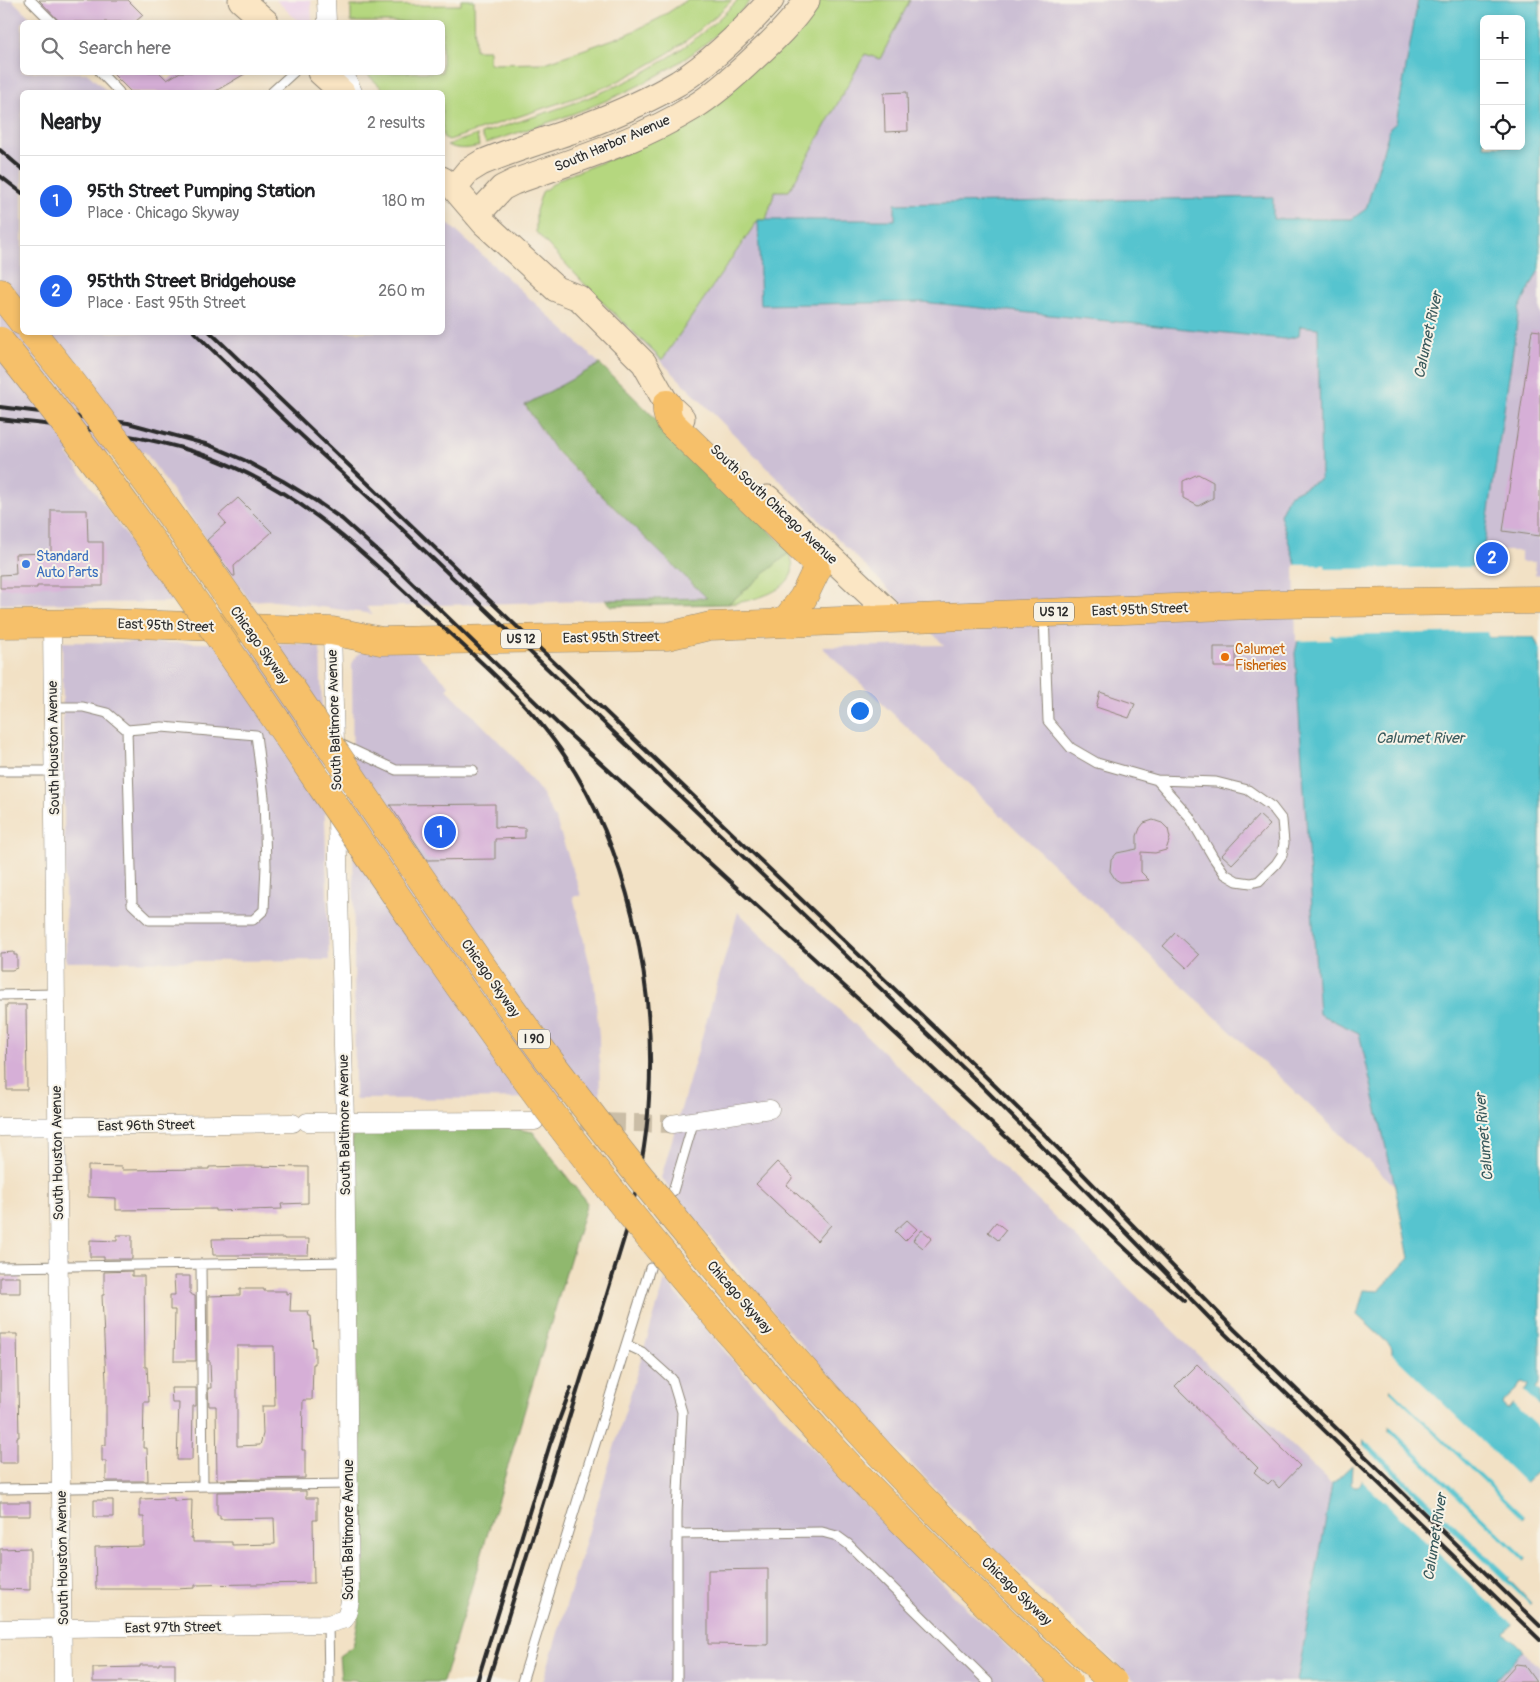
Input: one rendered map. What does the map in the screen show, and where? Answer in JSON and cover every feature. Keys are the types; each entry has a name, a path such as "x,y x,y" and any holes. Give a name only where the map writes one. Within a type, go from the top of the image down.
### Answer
{"main road":[{"path":"241,0 264,20"},
{"name":"South Harbor Avenue","path":"448,184 481,163 637,105 679,82 715,55 748,25 771,0"},
{"name":"South Harbor Avenue","path":"477,215 502,188 600,151 649,130 694,106 734,76 768,45 800,11 807,0"},
{"path":"323,75 340,90"},
{"name":"South South Chicago Avenue","path":"448,184 477,215 556,289 565,308 633,374 662,394 896,618"},
{"path":"0,293 20,318"},
{"name":"Chicago Skyway","path":"34,335 87,403 196,553 454,926 550,1061 671,1216 724,1280 884,1458 993,1569 1113,1682"},
{"name":"I 90","path":"0,341 109,483 177,578 525,1078 628,1211 730,1333 862,1479 972,1591 1068,1682"},
{"path":"662,394 666,411 672,424 814,561 816,571 802,598 787,619 778,622"},
{"name":"East 95th Street","path":"0,624 106,623 332,631 381,641 668,636 710,626 1044,612 1278,604 1538,600"}],"street":[{"path":"325,20 326,0"},
{"path":"345,75 352,90"},
{"name":"South Houston Avenue","path":"52,624 63,1682"},
{"name":"South Baltimore Avenue","path":"332,631 345,1122 350,1601 348,1611 336,1622"},
{"path":"672,1124 770,1109"},
{"name":"East 96th Street","path":"0,1127 535,1121"},
{"name":"East 97th Street","path":"0,1630 336,1622"}],"lane":[{"path":"30,0 50,20"},
{"path":"103,75 118,90"},
{"path":"274,90 291,75"},
{"path":"1044,612 1048,721 1071,748 1097,763 1157,780 1216,782 1248,790 1272,807 1282,820 1284,843 1282,854 1276,864 1259,881 1251,883 1237,881 1225,874 1189,816 1157,780"},
{"path":"53,706 83,707 107,713 127,730 162,728 256,735 264,797 266,866 264,910 253,920 148,920 132,904 127,730"},
{"path":"335,742 396,770 473,770"},
{"path":"0,771 54,771"},
{"path":"0,995 56,994"},
{"path":"673,1191 694,1120"},
{"path":"0,1267 346,1262"},
{"path":"201,1264 203,1486"},
{"path":"522,1682 650,1268"},
{"path":"627,1345 642,1352 672,1378 682,1412 677,1534 677,1682"},
{"path":"0,1489 348,1484"},
{"path":"677,1534 822,1532 837,1536 848,1544 988,1682"},
{"path":"329,1682 336,1622"}],"shaded area":[{"path":"0,0 12,0 33,20 20,20 20,75 89,75 106,90 20,90 20,335 445,335 445,221 600,364 525,406 555,451 707,598 366,607 373,614 268,600 250,601 145,452 67,453 174,602 0,604"},
{"path":"276,0 311,0 312,20 297,20"},
{"path":"818,0 1418,0 1396,123 1390,128 1366,209 1352,219 1273,219 1272,197 895,204 895,220 759,220 762,305 922,302 1318,328 1321,479 1289,495 1325,565 1295,653 1319,1014 1359,1033 1395,1186 822,647 944,645 593,293 536,232 536,211 542,192 561,178 626,153"},
{"path":"1540,268 1540,575 1535,575 1535,562 1521,562 1521,551 1483,551 1519,309"},
{"path":"62,642 320,644 329,960 66,962"},
{"path":"364,649 412,649 449,685 447,689 507,750 541,792 557,823 581,896 573,896 594,982 599,1036 600,1098 355,1099 352,664 356,656"},
{"path":"738,912 1332,1484 1297,1682 1136,1682 1004,1558 895,1447 789,1331 661,1178"},
{"path":"665,1280 743,1373 851,1490 960,1602 1045,1682 543,1682"},
{"path":"1523,1651 1540,1667 1540,1682 1493,1682"}],"green space":[{"path":"461,0 474,0 475,50 489,50 489,64 545,63 628,34 660,18 687,0 732,0 709,22 683,42 642,69 618,81 449,140 445,138 445,90 384,90 368,75 445,75 445,20 351,20 351,6 461,5"},
{"path":"738,0 751,0 723,28 694,52 662,73 629,90 559,119 486,143 481,134 581,100 631,79 680,50"},
{"path":"818,0 910,0 880,59 865,54 789,191 775,191 766,220 758,220 662,360 593,293 536,232 536,211 542,192 561,178 626,153"},
{"path":"477,135 479,146 455,148 447,145"},
{"path":"600,364 785,546 789,553 728,604 612,606 605,600 707,598 555,450 525,405"},
{"path":"789,553 793,565 791,576 784,584 775,591 763,596 728,604"},
{"path":"352,1125 497,1125 533,1132 587,1203 443,1682 357,1682 356,1680 341,1679 339,1656 353,1646 358,1622"}],"water":[{"name":"Calumet River","path":"1418,0 1540,0 1540,268 1519,309 1483,551 1489,637 1534,637 1540,650 1540,1383 1536,1388 1540,1392 1540,1470 1508,1499 1525,1516 1506,1536 1527,1558 1508,1579 1531,1603 1505,1633 1523,1651 1493,1682 1297,1682 1332,1484 1352,1465 1351,1484 1354,1487 1358,1487 1361,1484 1364,1437 1386,1435 1389,1432 1392,1349 1357,1315 1364,1290 1379,1291 1409,1258 1395,1186 1359,1033 1319,1014 1295,653 1298,641 1296,565 1280,515 1289,495 1321,479 1318,328 1300,326 1299,336 1285,339 922,302 761,305 758,220 895,220 895,204 1273,197 1273,219 1352,219 1366,209 1390,128 1396,123","holes":["1523,1382 1528,1385 1526,1390 1520,1394 1508,1409 1504,1408 1502,1403 1518,1388 1520,1383"]}],"pier":[{"path":"1483,551 1486,551 1491,635 1534,634 1536,637 1489,637 1488,632 1330,635 1331,640 1296,641 1294,565 1325,565 1326,569 1483,567"},
{"path":"1389,1351 1527,1485 1512,1499 1527,1514 1526,1518 1388,1386"},
{"path":"1388,1389 1524,1521 1509,1536 1529,1557 1528,1560 1387,1424"},
{"path":"1522,1389 1540,1407 1540,1430 1510,1401"},
{"path":"1379,1426 1382,1427 1383,1432 1386,1433 1387,1430 1526,1563 1512,1579 1515,1582 1362,1438 1363,1435"},
{"path":"1361,1443 1532,1607 1514,1626 1359,1478"}],"building":[{"path":"39,0 128,0 143,15 137,20 58,20"},
{"path":"114,75 162,75 167,80 175,75 243,75 217,90 129,90"},
{"path":"907,92 908,131 885,132 884,93"},
{"path":"1532,330 1540,331 1540,536 1503,531"},
{"path":"1198,474 1213,482 1213,498 1198,506 1183,498 1183,481"},
{"path":"238,498 272,532 234,566 235,576 233,576 207,540 226,523 219,515"},
{"path":"51,510 87,510 88,542 103,542 103,586 0,588 0,575 16,574 15,554 51,553"},
{"path":"1500,549 1500,567 1483,567 1483,550"},
{"name":"Calumet Fisheries","path":"1214,647 1236,647 1236,667 1214,667"},
{"path":"1100,692 1135,704 1129,718 1096,707"},
{"path":"495,804 495,827 525,828 525,838 495,839 495,859 427,860 390,805"},
{"path":"1259,815 1270,825 1232,864 1222,855"},
{"path":"1153,820 1162,823 1168,829 1170,838 1166,850 1155,853 1141,852 1141,872 1149,880 1120,882 1115,879 1110,871 1111,860 1117,853 1137,849 1137,836 1140,828 1144,823"},
{"path":"1175,933 1199,955 1187,968 1163,946"},
{"path":"14,952 14,955 17,955 17,968 0,970 0,953"},
{"path":"6,1005 26,1005 27,1090 7,1090"},
{"path":"777,1162 793,1177 787,1185 831,1225 817,1241 756,1184"},
{"path":"88,1166 122,1167 122,1170 209,1169 209,1167 247,1166 308,1167 308,1203 281,1204 282,1209 215,1211 215,1209 116,1210 116,1198 88,1197"},
{"path":"907,1220 917,1229 905,1241 895,1231"},
{"path":"996,1222 1006,1230 998,1240 988,1232"},
{"path":"922,1230 932,1238 923,1248 913,1240"},
{"path":"117,1235 132,1235 132,1259 90,1257 90,1240 117,1241"},
{"path":"212,1239 309,1239 308,1255 213,1255"},
{"path":"132,1271 132,1276 144,1276 145,1367 147,1367 149,1402 144,1402 143,1448 147,1448 148,1481 106,1481 106,1461 102,1461 102,1445 106,1445 106,1382 102,1295 104,1295 104,1272"},
{"path":"174,1276 190,1276 190,1294 195,1296 196,1361 174,1361 175,1310 170,1310 170,1295 175,1295"},
{"path":"0,1277 20,1277 20,1293 0,1293"},
{"path":"240,1289 286,1291 286,1294 291,1293 290,1311 308,1311 309,1316 311,1316 315,1364 313,1364 312,1400 303,1400 302,1450 305,1450 305,1478 217,1480 216,1406 209,1406 208,1388 211,1388 210,1361 208,1361 208,1296 240,1295","holes":["237,1346 274,1346 275,1406 262,1406 263,1434 260,1445 237,1446"]},
{"path":"0,1334 17,1334 19,1437 17,1437 17,1463 0,1463"},
{"path":"1197,1364 1300,1466 1279,1488 1272,1480 1268,1484 1254,1472 1258,1468 1175,1386"},
{"path":"171,1388 196,1388 196,1406 193,1406 192,1460 177,1460 179,1403 172,1403"},
{"path":"306,1491 306,1498 317,1498 317,1520 313,1520 314,1583 195,1585 195,1588 176,1589 96,1589 95,1547 144,1546 144,1517 140,1517 140,1499 174,1498 174,1501 192,1500 191,1538 193,1538 193,1542 232,1542 232,1545 275,1544 274,1518 220,1519 220,1515 217,1515 217,1492"},
{"path":"94,1500 113,1500 113,1517 94,1517"},
{"path":"0,1502 30,1502 30,1516 0,1516"},
{"path":"30,1548 30,1590 0,1589 0,1549"},
{"path":"768,1569 768,1645 708,1644 708,1570"},
{"path":"159,1663 175,1663 175,1682 93,1682 93,1668 140,1667 140,1665 159,1665"},
{"path":"1516,1664 1524,1665 1536,1682 1500,1682"}],"tunnel":[{"path":"553,1121 672,1124"}],"railway":[{"path":"0,150 20,167"},
{"path":"0,176 20,191"},
{"path":"197,335 288,423 378,506 981,1085 1221,1330 1540,1640"},
{"path":"213,335 981,1072 1235,1330 1540,1626"},
{"path":"0,407 128,423 209,445 244,460 283,481 342,519 400,571 557,723 1184,1301"},
{"path":"0,419 100,431 174,446 231,466 262,481 290,498 344,537 512,692 546,730 560,749 584,787 604,828 620,871 633,916 648,1008 649,1098 644,1149 626,1232 488,1682"},
{"path":"477,1682 550,1444 571,1388"}],"place":[{"name":"95thth Street Bridgehouse","path":"1492,558"},
{"name":"Standard Auto Parts","path":"26,564"},
{"name":"Calumet Fisheries","path":"1225,657"},
{"name":"95th Street Pumping Station","path":"440,832"}]}
